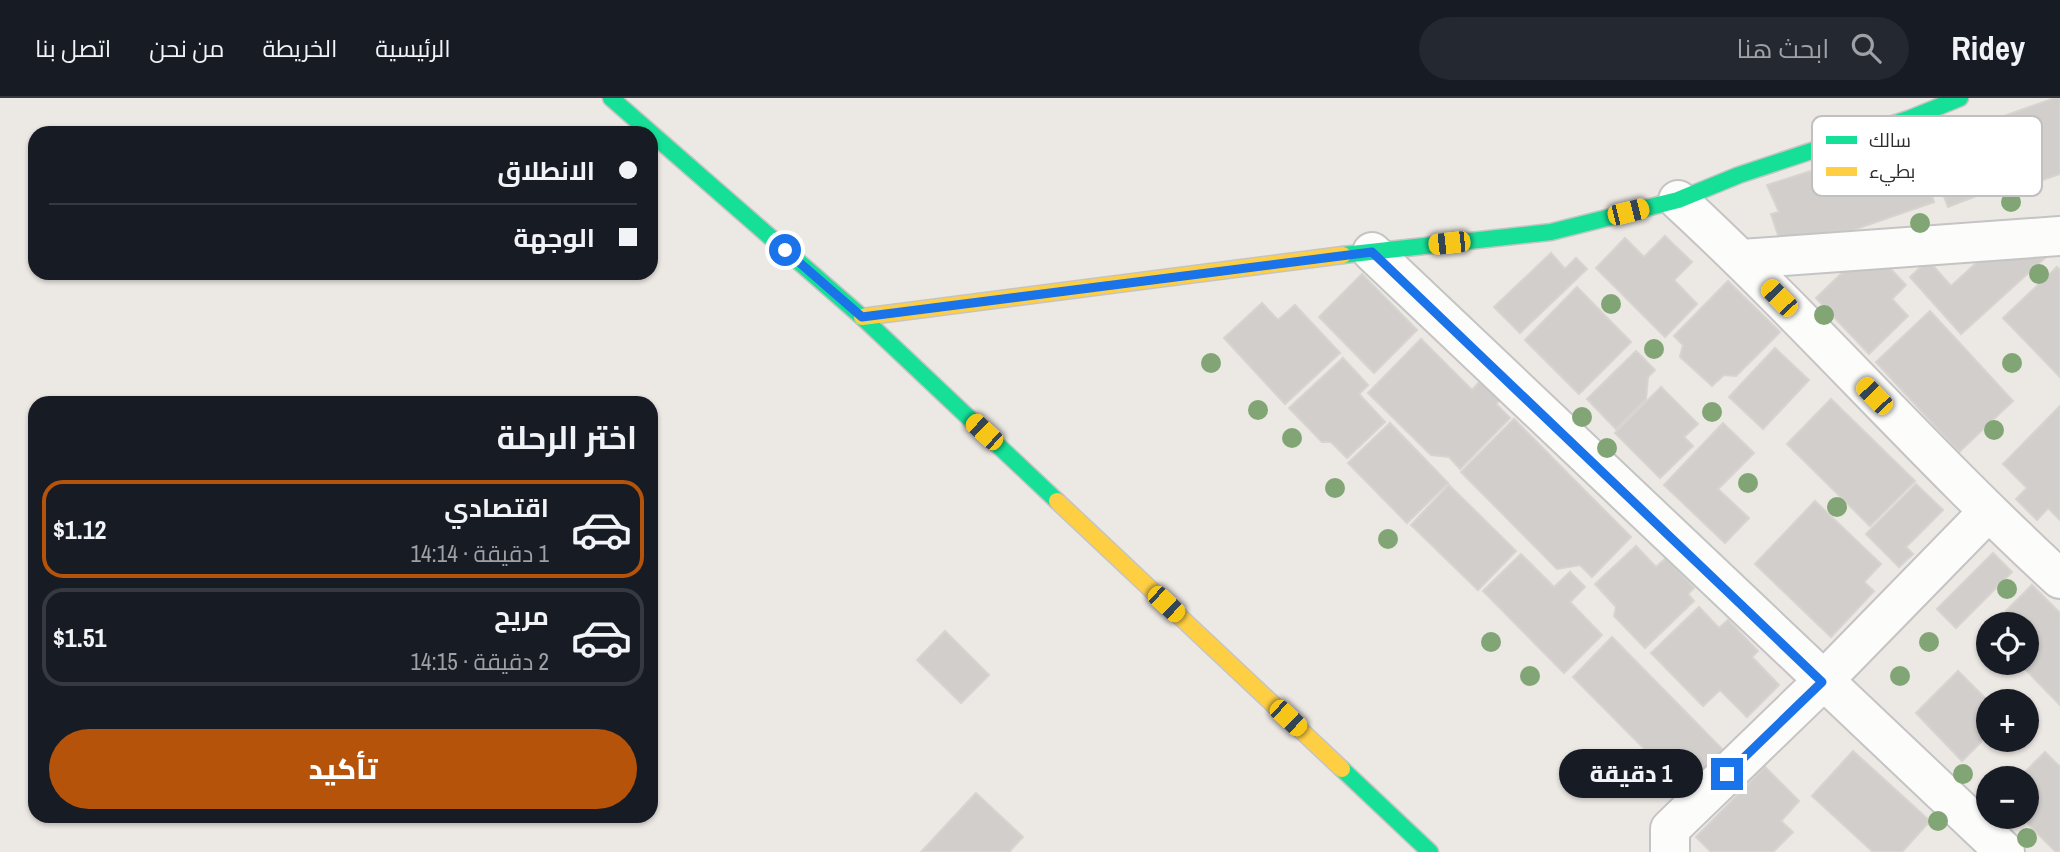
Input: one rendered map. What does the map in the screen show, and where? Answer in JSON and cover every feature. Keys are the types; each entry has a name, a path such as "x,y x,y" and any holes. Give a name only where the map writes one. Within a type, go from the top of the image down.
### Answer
{"street":[{"path":"611,98 643,126"},
{"path":"1916,116 1959,98"},
{"path":"658,139 862,317 1430,852"},
{"path":"862,317 1551,232 1678,201 1739,176 1812,151"},
{"path":"1678,201 1741,258 1987,513 2060,579"},
{"path":"1741,258 2060,236"},
{"path":"1372,252 1822,682 2005,852"},
{"path":"1670,852 1670,829 1822,682 1987,513"}],"building":[{"path":"2060,98 2060,174 2042,180 2042,116 2004,116"},
{"path":"1812,171 1812,196 1932,196 1934,202 1853,230 1779,238 1771,214 1779,212 1767,185"},
{"path":"1944,196 1977,196 1948,207"},
{"path":"1665,236 1692,262 1674,280 1697,304 1665,337 1596,268 1625,238 1644,257"},
{"path":"1551,253 1565,269 1576,258 1587,269 1520,333 1494,307"},
{"path":"1985,255 2045,258 1961,334 1910,277 1928,260 1951,286"},
{"path":"1884,262 1906,285 1892,299 1908,316 1869,354 1816,298 1845,270"},
{"path":"2057,267 2060,270 2060,377 2003,318"},
{"path":"1362,274 1417,330 1374,373 1319,317"},
{"path":"1728,281 1780,332 1736,376 1724,375 1712,386 1680,357 1683,345 1674,336"},
{"path":"1577,287 1631,342 1579,394 1525,340"},
{"path":"1262,303 1278,320 1295,305 1340,353 1285,404 1224,338"},
{"path":"1930,311 2013,401 1959,452 1876,362"},
{"path":"1421,339 1472,390 1483,378 1503,397 1496,404 1510,418 1460,469 1449,457 1431,455 1368,393"},
{"path":"1775,348 1809,380 1763,429 1729,397"},
{"path":"1636,351 1655,370 1648,377 1646,399 1616,429 1587,399"},
{"path":"1343,358 1368,385 1359,394 1385,422 1347,458 1331,442 1322,442 1289,408"},
{"path":"1661,387 1698,424 1684,437 1693,446 1660,478 1615,433"},
{"path":"1831,399 1915,481 1870,526 1787,444"},
{"path":"2060,406 2060,520 2048,508 2037,520 2016,499 2027,488 2003,464"},
{"path":"1514,419 1631,537 1592,577 1580,565 1557,569 1461,472"},
{"path":"1390,423 1448,483 1407,523 1348,463"},
{"path":"1723,423 1754,453 1718,489 1749,518 1725,543 1664,485"},
{"path":"1916,484 1943,510 1906,547 1913,554 1899,567 1866,534"},
{"path":"1449,485 1516,551 1478,590 1411,525"},
{"path":"1815,501 1881,564 1864,582 1874,591 1831,637 1755,564"},
{"path":"1636,546 1656,567 1666,558 1694,588 1688,594 1694,601 1645,648 1614,616 1616,607 1595,584"},
{"path":"1993,553 2012,572 1956,628 1937,609"},
{"path":"1521,554 1554,587 1570,572 1585,587 1570,602 1602,635 1564,673 1483,591"},
{"path":"2032,585 2060,613 2060,705 2031,675 2039,675 2039,612 2005,612"},
{"path":"1699,607 1719,628 1728,620 1758,651 1752,657 1779,685 1747,717 1720,690 1703,706 1651,653"},
{"path":"945,631 989,675 961,703 917,660"},
{"path":"1612,637 1724,751 1684,789 1573,677"},
{"path":"1958,671 1976,689 1976,747 1962,761 1916,713"},
{"path":"1853,751 1930,821 1902,852 1873,852 1812,796"},
{"path":"2045,752 2060,767 2060,852 2056,852 2033,829 2039,829 2039,766 2031,766"},
{"path":"1765,767 1799,801 1781,821 1793,832 1773,852 1711,852 1696,837"},
{"path":"976,793 1023,837 1009,852 921,852"}],"traffic: fast":[{"path":"611,98 643,126"},
{"path":"1916,116 1960,98"},
{"path":"658,139 862,317 1057,501"},
{"path":"1343,255 1551,232 1678,200 1739,175 1812,151"},
{"path":"1342,769 1430,852"}],"traffic: slow":[{"path":"862,317 1343,255"},
{"path":"1057,501 1342,769"}],"route":[{"path":"785,250 862,317 1122,286 1372,252 1822,682 1727,774"}]}
